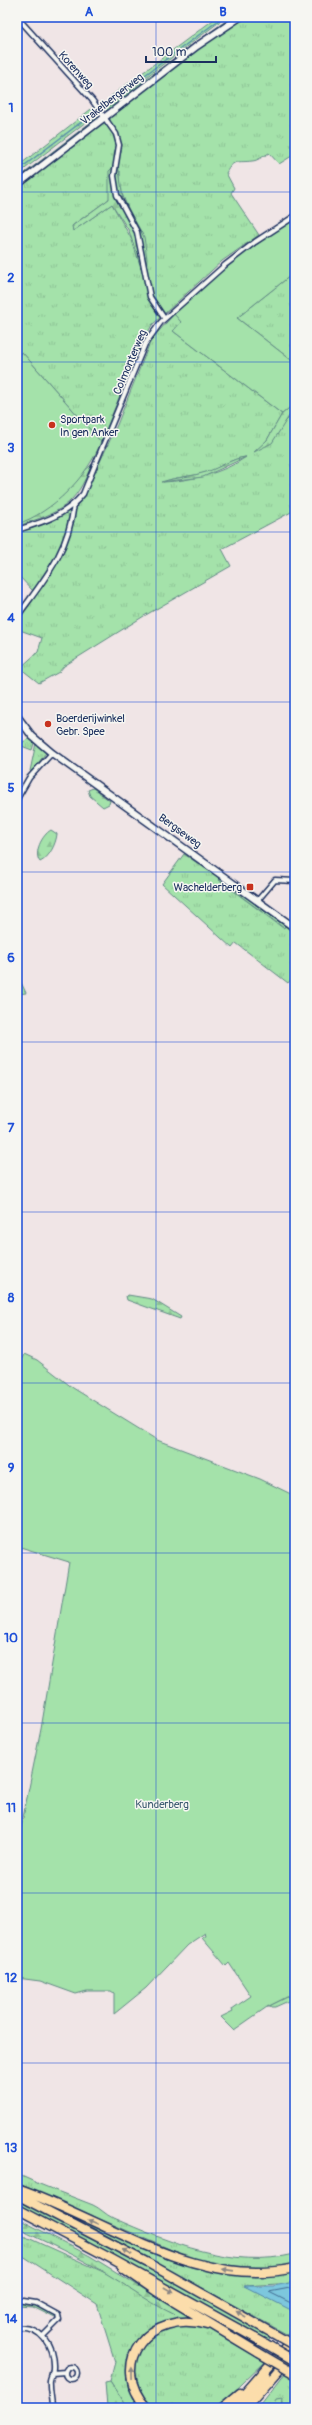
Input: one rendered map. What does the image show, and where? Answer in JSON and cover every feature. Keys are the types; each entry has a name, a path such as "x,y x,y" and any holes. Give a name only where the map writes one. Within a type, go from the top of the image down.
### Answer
{"highway":[{"path":"17,2189 156,2249 203,2265 252,2272 295,2268"},
{"path":"17,2195 148,2263 295,2346"},
{"path":"17,2209 110,2258 295,2361"},
{"path":"110,2258 133,2277 295,2374"},
{"path":"147,2408 135,2389 132,2370 135,2353 146,2337 158,2327 176,2321 191,2321 218,2329"},
{"path":"232,2408 295,2336"},
{"path":"246,2408 295,2352"},
{"path":"254,2408 271,2380"},
{"path":"222,2408 255,2382"}],"main road":[{"path":"238,2408 295,2342"}],"street":[{"name":"Vrakelbergerweg","path":"17,185 197,46 240,17"},
{"name":"Korenweg","path":"17,18 104,117 118,139 114,176 118,199 137,232 150,296 164,318"},
{"name":"Colmonterweg","path":"74,504 87,487 147,340 164,318 231,260 255,242 295,216"},
{"path":"17,530 53,518 74,504"},
{"path":"17,617 58,560 65,541 74,504"},
{"name":"Bergseweg","path":"17,716 32,736 52,752 295,928"},
{"path":"17,799 29,778 52,752"},
{"path":"258,900 275,880 295,881"},
{"path":"17,2300 36,2303 58,2315 59,2320 43,2336"},
{"path":"17,2328 33,2329 43,2336 52,2354 52,2373 50,2380 52,2408"},
{"path":"52,2373 65,2372"}],"green space":[{"path":"217,17 226,17 114,101 110,97"},
{"path":"231,17 231,20 110,110 103,110"},
{"path":"244,17 295,17 295,154 279,164 269,153 256,160 237,162 231,165 226,173 234,188 231,193 259,235 222,261 152,325 140,346 101,442 22,352 17,356 17,187 104,122 107,123 110,121 110,116 214,37","holes":["120,171 120,189 130,213 132,240 112,204 73,231 73,225 109,199"]},
{"path":"95,106 98,110 91,118 17,175 17,167"},
{"path":"100,113 97,120 17,181 17,179 91,122"},
{"path":"118,163 123,199 144,237 147,259 146,271 141,268 129,231 112,204 73,231 72,226 109,199 109,171"},
{"path":"295,218 295,272 237,318 295,363 295,403 282,414 173,331 181,322 174,314 231,262"},
{"path":"295,272 295,363 237,318"},
{"path":"174,314 182,322 173,331 282,414 267,440 295,412 295,510 222,549 231,566 144,616 64,666 59,672 39,683 20,668 38,652 42,638 17,629 17,618 61,557 75,508 86,492 117,425 151,340","holes":["246,457 217,472 195,478 163,482 202,474 236,459"]},
{"name":"Sportpark In gen Anker","path":"22,352 101,442 87,468 67,492 43,511 30,519 17,524 17,356"},
{"path":"295,403 295,412 289,416 272,443 254,452 267,440 282,414"},
{"path":"17,405 79,476 92,464 79,490 64,506 45,516 18,526"},
{"path":"246,457 203,477 161,482 200,474 236,459"},
{"path":"72,509 61,552 34,592 17,574 17,532 53,520"},
{"path":"29,738 34,743 32,750 19,745"},
{"path":"36,743 46,753 31,772 30,771"},
{"path":"93,788 110,801 109,804 103,807 90,796 88,790"},
{"path":"51,830 57,834 55,842 49,854 40,862 38,858 38,849 44,836"},
{"path":"184,854 221,879 219,880 283,928 285,926 295,934 295,975 288,983 236,943 232,948 162,884"},
{"path":"221,879 285,926 284,928 219,880"},
{"path":"17,974 26,993 17,994"},
{"path":"128,1295 152,1299 181,1317 180,1319 127,1300 126,1296"},
{"name":"Kunderberg","path":"24,1354 37,1360 73,1388 157,1440 260,1479 295,1496 295,1993 267,2007 234,2030 221,2017 233,2011 232,2009 251,1996 229,1963 226,1966 202,1938 206,1936 205,1933 187,1945 146,1988 114,2014 114,1993 111,1991 87,1991 76,1994 40,1981 17,1978 17,1847 41,1729 69,1562 17,1546 17,1370"},
{"path":"295,1993 295,1998 275,2007 267,2007"},
{"path":"17,2174 93,2205 113,2218 179,2244 225,2256 248,2258 271,2258 295,2254 295,2265 258,2270 228,2268 188,2257 17,2183"},
{"path":"17,2198 73,2226 272,2336 267,2341 187,2296 17,2207"},
{"path":"49,2204 172,2257 264,2275 295,2272 295,2282 293,2283 245,2286 291,2309 295,2309 295,2326 288,2335"},
{"path":"17,2218 90,2256 201,2324 176,2315 152,2303 96,2268 17,2228"},
{"path":"17,2233 108,2274 201,2324 265,2362 220,2405 220,2408 128,2408 110,2381 115,2362 97,2304 17,2252"},
{"path":"17,2302 31,2303 56,2315 57,2319 33,2307 17,2306"},
{"path":"285,2373 295,2379 295,2408 281,2408 282,2401 273,2405 273,2408 258,2408"},
{"path":"110,2381 128,2408 107,2408 105,2382"},
{"path":"282,2398 281,2408 273,2408 276,2399"}],"water":[{"path":"295,2282 295,2309 291,2310 244,2286 273,2286"}],"waterway":[{"path":"114,98 223,17"},
{"path":"17,171 88,117 95,109"}],"place":[{"name":"Sportpark In gen Anker","path":"52,425"},
{"name":"Boerderijwinkel Gebr. Spee","path":"48,724"},
{"name":"Wachelderberg","path":"250,887"}]}
